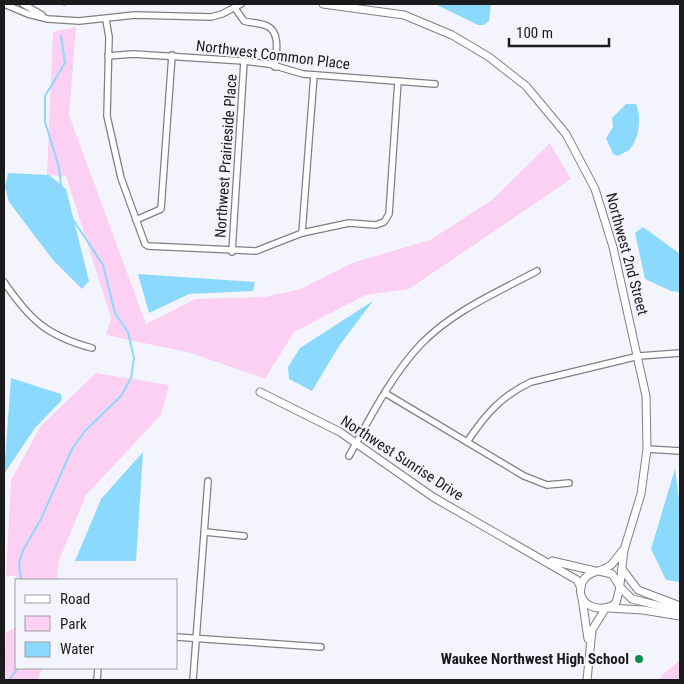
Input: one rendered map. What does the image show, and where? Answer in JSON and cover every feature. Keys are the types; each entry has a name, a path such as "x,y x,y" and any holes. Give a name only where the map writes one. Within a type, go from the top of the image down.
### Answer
{"street":[{"path":"4,4 28,14 48,19 79,21 106,20 135,15 211,17 241,4"},
{"path":"22,4 48,19"},
{"name":"Northwest 2nd Street","path":"323,4 404,15 459,39 489,57 526,86 566,134 595,189 613,247 639,356 646,396 648,449 641,494 624,550 620,585"},
{"path":"235,8 244,21 268,26 275,33 277,43 275,67"},
{"path":"106,20 109,37 107,116 121,178 136,220 148,246 232,252 256,251 302,233 349,223 376,225 384,222 389,214 398,81"},
{"name":"Northwest Common Place","path":"108,56 133,54 244,61 314,75 435,84"},
{"path":"136,220 161,209 172,56"},
{"name":"Northwest Prairieside Place","path":"232,252 244,61"},
{"path":"302,233 314,75"},
{"path":"349,456 404,363 422,343 447,322 537,271"},
{"path":"4,282 23,309 39,325 74,343 92,348"},
{"path":"467,442 484,417 504,397 517,389 553,375 639,356 680,353"},
{"name":"Northwest Sunrise Drive","path":"260,392 316,419 356,443 433,497 577,580 581,590"},
{"path":"386,392 467,442 538,482 557,486 569,484"},
{"path":"648,449 680,451"},
{"path":"193,680 208,481"},
{"path":"205,532 244,536"},
{"name":"Northwest Sunrise Drive","path":"527,550 566,566 597,571"},
{"name":"Northwest 2nd Street","path":"597,571 611,565 624,550"},
{"path":"622,568 638,590 680,606"},
{"path":"590,644 581,590 585,578 597,571 612,574 632,599 680,611"},
{"path":"587,680 592,630 606,609 616,603 620,585"},
{"path":"581,590 587,604 598,609 643,610 680,616"},
{"path":"178,637 321,647"}],"green space":[{"path":"76,27 69,115 146,324 195,299 265,297 301,289 355,262 430,240 492,200 550,143 571,179 409,289 365,295 294,332 265,379 191,353 106,335 111,318 66,176 47,175 53,32"},
{"path":"96,373 169,385 161,415 86,495 59,560 57,578 66,579 17,579 16,576 6,576 11,480 41,426"},
{"path":"15,628 15,669 42,669 38,680 4,680 6,633"},
{"path":"680,660 680,680 660,680 662,675"}],"water":[{"path":"435,4 491,4 489,21 484,25 478,25"},
{"path":"626,104 636,104 639,115 638,128 632,146 629,150 618,156 613,154 606,138 613,127 612,118"},
{"path":"8,173 49,175 66,189 89,281 82,289 53,260 9,202 5,187"},
{"path":"643,227 680,254 680,292 671,291 645,279 635,233"},
{"path":"138,274 255,282 253,291 189,294 149,313"},
{"path":"373,301 339,346 312,391 289,379 288,367 300,348"},
{"path":"11,378 61,394 62,400 35,428 4,474"},
{"path":"143,452 136,561 75,561 101,499"},
{"path":"675,469 680,506 680,582 666,580 651,549"}],"waterway":[{"path":"61,4 65,5"},
{"path":"61,36 65,63 45,96 45,122 59,167 61,186"},
{"path":"21,579 19,563 23,550 41,519 72,449 84,432 121,396 131,378 134,358 128,332 115,313 103,265 72,218"},
{"path":"9,680 17,669"}],"place":[{"name":"Waukee Northwest High School","path":"639,659"}]}
